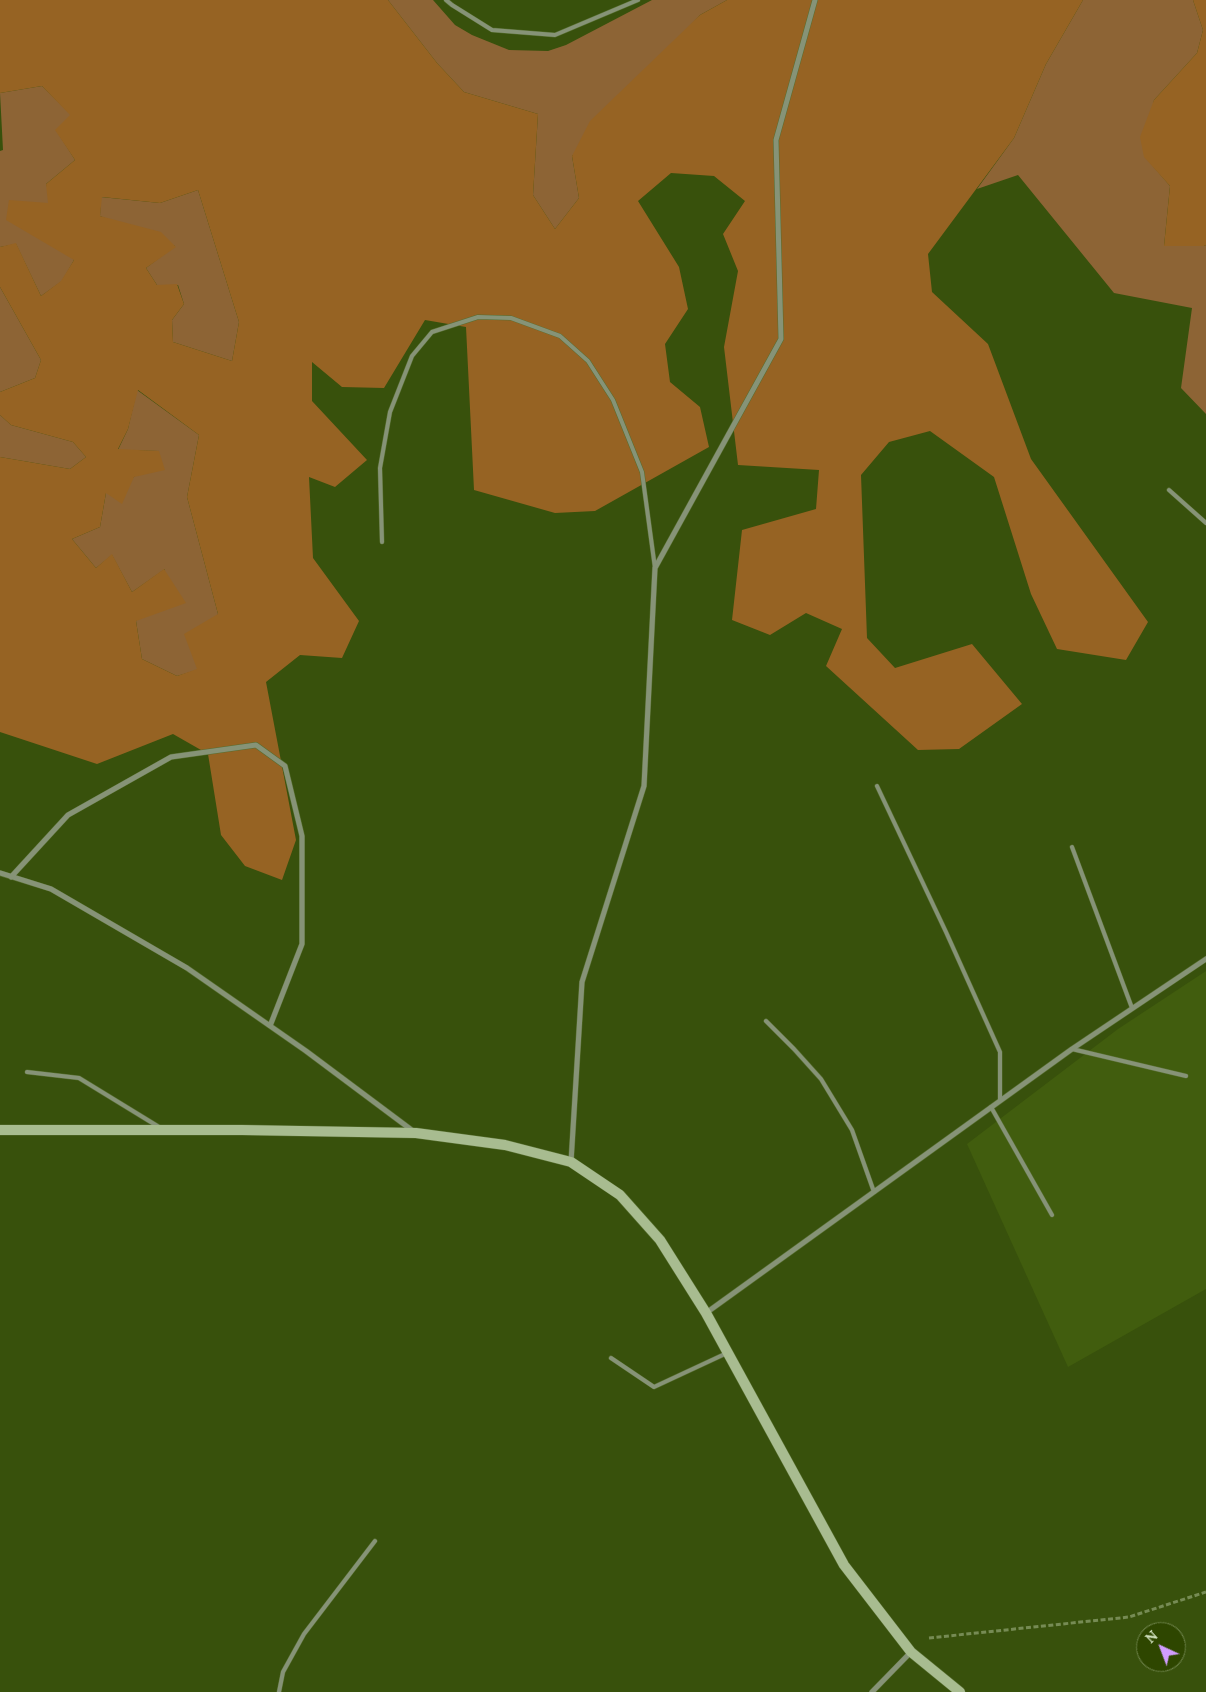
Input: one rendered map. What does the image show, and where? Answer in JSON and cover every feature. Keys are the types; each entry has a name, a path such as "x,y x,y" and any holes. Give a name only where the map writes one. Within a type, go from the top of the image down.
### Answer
{"main road":[{"path":"0,1130 416,1133 505,1145 571,1162 620,1195 660,1240 706,1313 844,1565 911,1652 960,1692"}],"street":[{"path":"571,1162 582,982 644,786 655,568 781,339 776,140 815,0"},
{"path":"11,877 68,815 171,757 256,745 285,766 302,836 302,944 270,1026"},
{"path":"0,873 51,889 187,968 416,1133"},
{"path":"706,1313 1072,1048 1206,959"},
{"path":"872,1692 911,1652"}],"lane":[{"path":"446,0 492,30 555,35 638,0"},
{"path":"382,542 380,468 390,412 412,356 432,332 478,317 511,318 560,336 588,361 613,400 642,472 655,568"},
{"path":"1169,490 1206,523"},
{"path":"877,786 1000,1052 1000,1100"},
{"path":"1072,847 1132,1008"},
{"path":"766,1021 820,1079 852,1130 874,1192"},
{"path":"1072,1048 1186,1076"},
{"path":"27,1072 79,1078 164,1130"},
{"path":"991,1107 1052,1215"},
{"path":"611,1358 654,1387 728,1353"},
{"path":"280,1692 283,1672 304,1634 375,1541"}],"path":[{"path":"903,1641 1129,1617 1206,1592"}],"shaded area":[{"path":"0,0 388,0 437,63 464,92 538,114 533,195 555,229 579,198 572,156 590,121 700,15 727,0 1083,0 1046,64 1014,138 928,254 932,292 988,344 1031,459 1148,622 1126,660 1057,649 1031,594 994,477 930,431 889,442 861,475 867,638 895,668 972,644 1022,704 959,749 918,750 826,666 842,629 806,613 770,635 732,620 742,530 816,509 819,470 738,465 724,347 738,271 723,234 745,201 714,176 671,173 638,201 679,267 688,309 665,344 670,382 700,407 709,447 595,511 555,513 474,490 466,327 425,320 384,388 342,387 312,362 312,401 367,460 335,487 309,477 313,558 359,621 342,658 300,655 266,682 296,840 282,880 245,866 221,835 208,754 173,734 97,764 0,732 0,457 70,469 86,457 73,442 11,425 0,415 0,392 35,378 41,360 0,287 0,247 16,243 41,296 61,281 74,260 6,220 9,200 48,203 46,184 75,160 55,130 70,115 42,86 0,93","holes":["198,190 239,322 232,361 173,342 172,320 184,304 177,284 157,285 146,268 176,247 161,232 100,216 102,197 160,203","138,390 199,435 187,497 218,614 184,634 197,669 177,676 142,659 136,621 186,603 164,569 132,592 112,554 96,568 72,539 100,527 106,493 122,504 134,477 165,470 159,451 118,449 128,429"]},
{"path":"388,0 433,0 455,25 472,35 509,50 548,51 566,45 652,0 727,0 700,15 572,156 579,198 555,229 533,195 538,114 464,92 437,63"},
{"path":"1083,0 1193,0 1203,30 1197,53 1154,100 1145,157 1170,186 1164,246 1206,245 1206,414 1181,388 1192,308 1114,293 1018,175 977,189 1014,138 1046,64"},
{"path":"1193,0 1206,0 1206,245 1164,246 1170,186 1144,157 1140,137 1154,100 1197,53 1203,30"},
{"path":"42,86 71,115 56,130 75,160 46,184 74,260 62,281 41,296 16,244 0,247 0,151 3,150 0,93"},
{"path":"198,190 239,322 232,361 173,342 172,320 184,304 178,285 157,285 146,268 175,246 100,216 101,197 160,203"},
{"path":"0,287 41,360 35,378 0,392"},
{"path":"137,390 199,435 187,497 218,614 197,670 177,676 142,659 136,621 165,569 132,592 112,555 96,568 72,539 100,527 106,493 134,477 159,451 118,450 128,429"},
{"path":"0,415 11,425 73,442 86,457 70,469 0,457"},
{"path":"1206,971 1206,1289 1068,1367 967,1144 1118,1029"}]}
